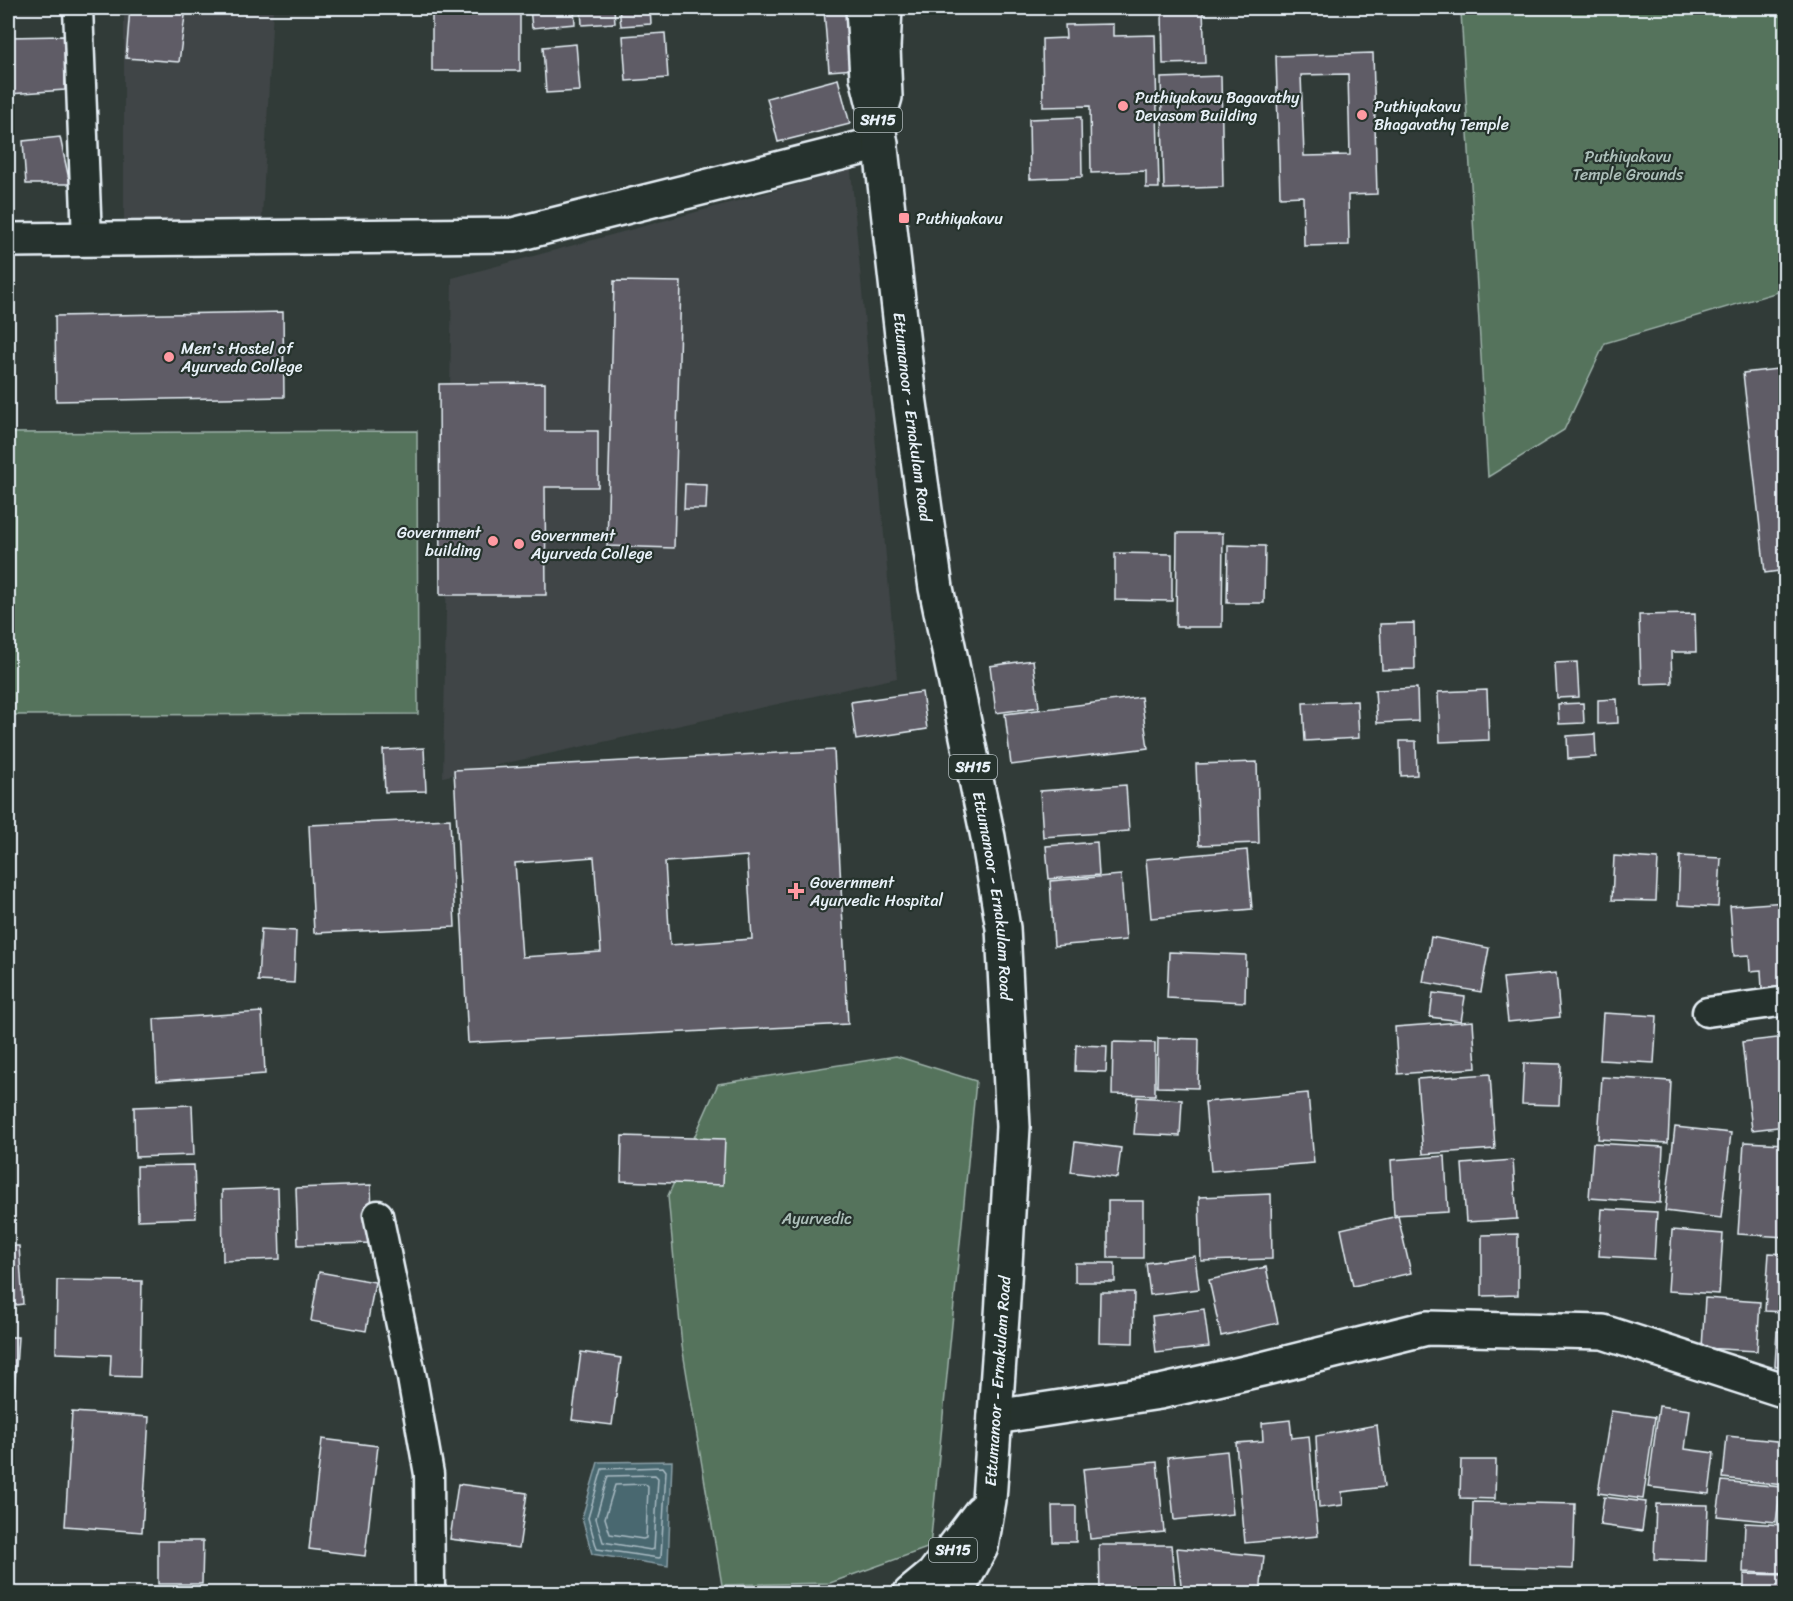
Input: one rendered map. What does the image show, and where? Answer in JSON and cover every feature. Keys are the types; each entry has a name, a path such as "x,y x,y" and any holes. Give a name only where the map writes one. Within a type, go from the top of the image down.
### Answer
{"main road":[{"name":"Ettumanoor - Ernakulam Road","path":"863,8 867,77 879,132 908,389 936,588 987,837 1003,928 1013,1127 989,1500 981,1547 945,1589"},
{"name":"Ettumanoor - Ernakulam Road","path":"879,132 885,97 883,47 885,8"},
{"path":"8,240 513,235 879,132"},
{"path":"995,1417 1160,1392 1427,1328 1603,1332 1785,1391"}],"street":[{"path":"78,8 87,239"},
{"path":"1707,1012 1785,1001"},
{"path":"378,1215 412,1378 429,1474 430,1593"}],"shaded area":[{"path":"124,8 273,8 262,219 124,223"},
{"path":"851,170 897,678 443,777 452,278"}],"green space":[{"name":"Puthiyakavu Temple Grounds","path":"1360,8 1785,8 1785,290 1605,343 1564,430 1488,477 1461,12 1360,13"},
{"path":"417,431 418,714 8,715 8,433"},
{"name":"Ayurvedic","path":"896,1056 976,1081 930,1547 830,1583 722,1585 682,1346 668,1196 718,1084"}],"water":[{"path":"672,1461 668,1566 592,1554 582,1518 598,1462"}],"building":[{"path":"130,8 186,8 179,62 126,58"},
{"path":"432,8 520,8 520,71 432,71"},
{"path":"530,8 574,8 575,24 532,28"},
{"path":"581,8 614,8 615,23 582,25"},
{"path":"619,8 650,8 651,24 621,26"},
{"path":"850,8 855,69 829,71 824,10"},
{"path":"1203,10 1205,63 1163,64 1162,11"},
{"name":"Puthiyakavu Bagavathy Devasom Building","path":"1113,24 1113,36 1155,35 1159,188 1146,188 1146,171 1091,173 1090,106 1043,107 1042,39 1066,38 1065,25"},
{"path":"665,33 668,78 626,81 623,36"},
{"path":"64,36 65,90 9,94 8,37"},
{"path":"576,44 580,91 546,93 543,47"},
{"name":"Puthiyakavu Bhagavathy Temple","path":"1373,53 1377,194 1348,195 1349,245 1304,246 1303,196 1280,197 1276,56","holes":["1348,74 1350,155 1304,156 1301,75"]},
{"path":"1221,76 1223,187 1164,189 1161,78"},
{"path":"838,79 850,124 778,142 767,98"},
{"path":"1081,117 1082,177 1030,179 1029,119"},
{"path":"60,137 70,184 26,184 23,141"},
{"path":"614,281 681,282 674,548 607,546"},
{"name":"Men's Hostel of Ayurveda College","path":"283,312 284,397 56,401 55,316"},
{"path":"1786,368 1786,570 1765,573 1743,373"},
{"name":"Government building","path":"545,383 545,431 598,431 598,487 545,487 546,595 440,595 439,384"},
{"path":"685,484 707,485 706,509 684,509"},
{"path":"1177,533 1223,533 1222,627 1176,627"},
{"path":"1228,545 1265,546 1264,603 1227,603"},
{"path":"1115,553 1172,554 1172,601 1115,600"},
{"path":"1695,614 1696,652 1671,652 1672,683 1641,684 1639,615"},
{"path":"1414,623 1415,669 1382,670 1380,624"},
{"path":"1033,660 1039,707 996,713 990,666"},
{"path":"1577,662 1579,697 1557,698 1555,663"},
{"path":"1417,688 1418,721 1377,723 1375,690"},
{"path":"1487,690 1489,740 1440,742 1438,692"},
{"path":"922,692 927,729 856,740 851,702"},
{"path":"1141,697 1148,748 1011,765 1005,714"},
{"path":"1617,699 1618,723 1598,724 1598,700"},
{"path":"1357,701 1359,738 1305,741 1303,703"},
{"path":"1583,703 1584,723 1559,724 1558,704"},
{"path":"1595,734 1596,757 1568,759 1567,736"},
{"path":"1400,741 1416,741 1417,775 1401,776"},
{"path":"424,748 426,791 385,792 383,750"},
{"path":"834,750 848,1024 468,1043 454,770","holes":["747,856 752,939 670,945 665,862","594,857 601,952 522,957 515,863"]},
{"path":"1257,762 1259,843 1199,845 1196,764"},
{"path":"1126,785 1129,831 1043,837 1040,791"},
{"path":"450,819 455,927 314,933 309,825"},
{"path":"1097,842 1099,875 1049,879 1046,846"},
{"path":"1247,850 1252,909 1151,918 1146,859"},
{"path":"1614,856 1658,859 1656,901 1612,900"},
{"path":"1680,856 1721,858 1718,907 1678,905"},
{"path":"1121,875 1126,940 1054,946 1050,881"},
{"path":"1786,902 1786,987 1762,989 1761,970 1750,971 1749,955 1734,956 1730,906"},
{"path":"261,929 296,931 294,983 258,981"},
{"path":"1431,937 1489,948 1481,992 1423,982"},
{"path":"1169,952 1246,955 1245,1002 1167,998"},
{"path":"1556,973 1560,1017 1508,1022 1503,978"},
{"path":"1433,993 1465,997 1461,1021 1430,1017"},
{"path":"262,1012 265,1074 157,1081 154,1019"},
{"path":"1603,1013 1657,1016 1654,1063 1600,1060"},
{"path":"1473,1021 1476,1068 1398,1074 1395,1027"},
{"path":"1786,1037 1786,1126 1752,1130 1742,1042"},
{"path":"1158,1038 1199,1039 1198,1088 1157,1087"},
{"path":"1113,1042 1155,1043 1155,1095 1112,1094"},
{"path":"1076,1045 1107,1046 1106,1072 1075,1071"},
{"path":"1524,1063 1561,1064 1559,1105 1522,1104"},
{"path":"1490,1074 1495,1149 1423,1154 1417,1079"},
{"path":"1602,1077 1671,1081 1668,1143 1598,1139"},
{"path":"1308,1093 1314,1163 1211,1171 1205,1102"},
{"path":"1137,1097 1182,1100 1180,1136 1134,1134"},
{"path":"192,1105 194,1155 135,1157 134,1107"},
{"path":"1675,1127 1731,1133 1721,1218 1665,1211"},
{"path":"622,1136 725,1139 723,1185 621,1181"},
{"path":"1075,1142 1121,1148 1117,1178 1071,1172"},
{"path":"1744,1142 1786,1144 1786,1237 1738,1234"},
{"path":"1593,1143 1663,1147 1660,1203 1589,1198"},
{"path":"1445,1156 1448,1212 1394,1215 1391,1160"},
{"path":"1513,1160 1517,1219 1466,1222 1462,1164"},
{"path":"194,1165 196,1218 138,1220 137,1166"},
{"path":"371,1185 373,1243 298,1245 296,1188"},
{"path":"278,1188 280,1259 223,1261 222,1190"},
{"path":"1271,1194 1272,1259 1201,1261 1199,1197"},
{"path":"1108,1201 1143,1201 1143,1258 1108,1258"},
{"path":"1602,1209 1657,1212 1654,1259 1599,1256"},
{"path":"1398,1216 1411,1273 1353,1286 1341,1229"},
{"path":"1672,1230 1723,1234 1719,1294 1668,1291"},
{"path":"1518,1234 1518,1295 1482,1296 1482,1235"},
{"path":"8,1246 19,1246 23,1304 8,1306"},
{"path":"1769,1253 1786,1254 1786,1312 1765,1311"},
{"path":"1195,1256 1199,1289 1150,1295 1146,1263"},
{"path":"1075,1263 1115,1263 1115,1282 1075,1282"},
{"path":"1266,1267 1278,1323 1221,1336 1209,1280"},
{"path":"319,1272 375,1282 366,1331 311,1321"},
{"path":"57,1280 142,1281 140,1377 110,1376 111,1355 56,1353"},
{"path":"1100,1292 1134,1292 1133,1343 1099,1342"},
{"path":"1705,1298 1760,1302 1757,1351 1702,1348"},
{"path":"1204,1309 1209,1347 1156,1353 1152,1316"},
{"path":"1777,1331 1786,1332 1786,1366 1775,1366"},
{"path":"8,1337 18,1337 14,1397 8,1397"},
{"path":"581,1352 621,1358 612,1425 572,1420"},
{"path":"1659,1406 1690,1410 1685,1449 1714,1453 1709,1494 1648,1487"},
{"path":"1611,1411 1655,1417 1643,1499 1598,1493"},
{"path":"72,1412 149,1417 142,1532 65,1526"},
{"path":"1290,1420 1292,1438 1309,1436 1318,1536 1245,1543 1236,1443 1263,1441 1262,1423"},
{"path":"1377,1425 1384,1487 1342,1492 1343,1505 1319,1508 1316,1436"},
{"path":"1727,1436 1786,1442 1783,1485 1723,1478"},
{"path":"322,1439 378,1446 365,1556 309,1549"},
{"path":"1227,1451 1233,1514 1174,1520 1168,1457"},
{"path":"1461,1460 1496,1460 1495,1499 1460,1498"},
{"path":"1157,1462 1164,1532 1090,1539 1083,1469"},
{"path":"1722,1481 1781,1487 1776,1522 1717,1516"},
{"path":"458,1484 527,1493 519,1548 450,1539"},
{"path":"1604,1497 1646,1502 1642,1531 1600,1525"},
{"path":"1473,1502 1575,1504 1573,1569 1471,1566"},
{"path":"1656,1504 1708,1505 1706,1561 1654,1559"},
{"path":"1052,1506 1076,1506 1076,1542 1053,1542"},
{"path":"1745,1523 1786,1525 1786,1574 1743,1572"},
{"path":"158,1541 203,1541 202,1584 158,1584"},
{"path":"1099,1545 1171,1545 1176,1594 1100,1594"},
{"path":"1177,1548 1264,1556 1260,1594 1182,1594"},
{"path":"1744,1574 1786,1575 1786,1594 1744,1594"},
{"path":"1085,1588 1086,1594 1049,1594"}],"place":[{"name":"Puthiyakavu Bagavathy Devasom Building","path":"1123,106"},
{"name":"Puthiyakavu Bhagavathy Temple","path":"1362,115"},
{"name":"Puthiyakavu","path":"904,218"},
{"name":"Men's Hostel of Ayurveda College","path":"169,357"},
{"name":"Government building","path":"493,541"},
{"name":"Government Ayurveda College","path":"519,544"},
{"name":"Government Ayurvedic Hospital","path":"796,891"}]}
